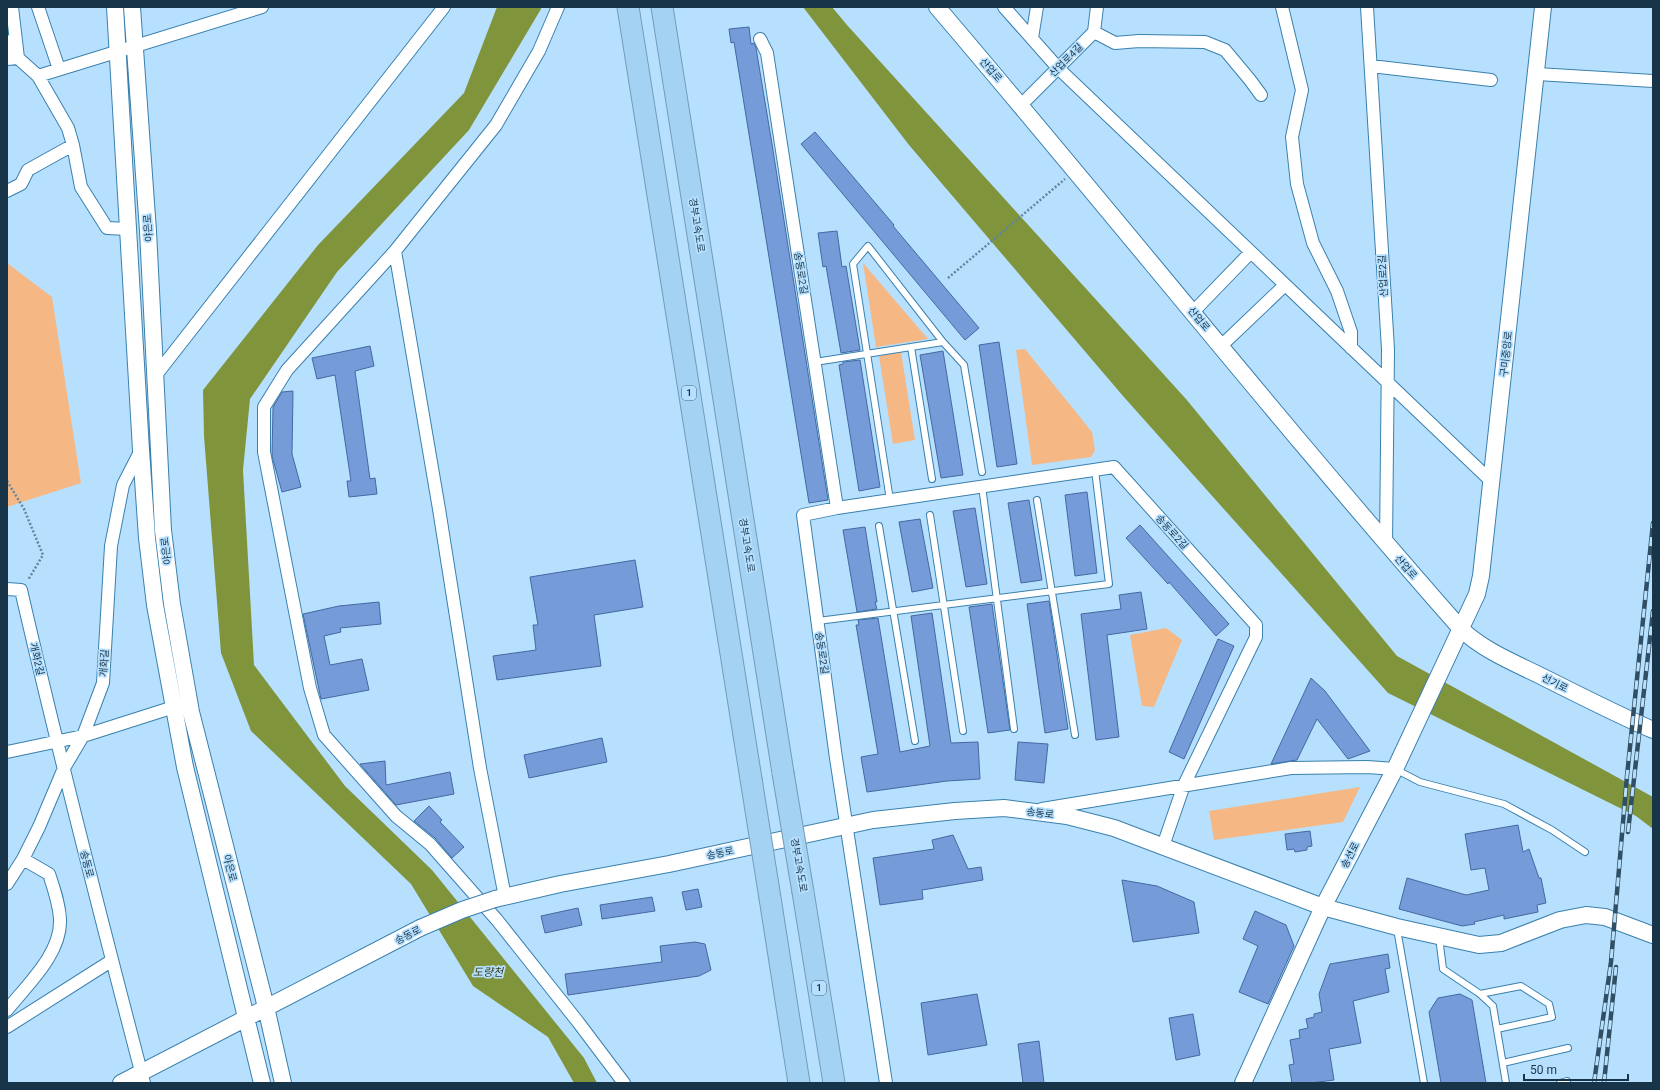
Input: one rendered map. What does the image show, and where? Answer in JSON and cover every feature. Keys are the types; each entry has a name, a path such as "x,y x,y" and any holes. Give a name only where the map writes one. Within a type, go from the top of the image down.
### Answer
{"highway":[{"name":"1","path":"628,7 799,1083"},
{"name":"경부고속도로","path":"662,7 783,773 804,892 834,1083"}],"street":[{"path":"12,7 12,59"},
{"path":"38,7 59,69"},
{"name":"야은로","path":"115,7 141,450 147,538 155,605 186,767 262,1083"},
{"name":"야은로","path":"132,7 156,375 163,530 172,604 191,712 266,1007 283,1083"},
{"path":"38,76 262,7"},
{"path":"156,375 444,7"},
{"path":"558,7 539,51 496,125 395,251 287,370 264,407 264,452 310,688 324,735 391,810 430,844 497,920 578,1022 624,1083"},
{"name":"산업로","path":"937,7 1021,105 1386,544 1461,629"},
{"path":"1004,7 1058,68 1491,481"},
{"path":"1032,38 1037,7"},
{"path":"1282,7 1302,90 1292,138 1297,184 1313,243 1336,291 1351,332 1352,348"},
{"name":"산업로2길","path":"1367,7 1388,349 1386,544"},
{"name":"구미중앙로","path":"1461,629 1474,604 1478,588 1544,7"},
{"path":"1098,8 1094,32 1115,43 1139,41 1205,42 1226,50 1261,96"},
{"name":"산업로4길","path":"1021,105 1094,32"},
{"name":"송동로2길","path":"760,39 767,53 837,508"},
{"path":"7,42 12,59 38,76 68,128 73,145 81,187 108,228 129,229"},
{"path":"1371,66 1491,80"},
{"path":"1537,74 1653,81"},
{"path":"7,191 21,184 28,170 73,145"},
{"path":"395,251 439,509 500,898"},
{"path":"1193,312 1251,252"},
{"path":"1222,346 1286,285"},
{"name":"개화길","path":"7,884 23,859 39,827 64,768 82,736 103,682 112,546 123,485 141,450"},
{"name":"송동로2길","path":"886,1083 847,825 803,514 1114,467 1256,625 1256,637 1184,785 1163,846"},
{"path":"7,589 21,590"},
{"name":"개화2길","path":"21,590 56,742 64,768"},
{"name":"선기로","path":"1461,629 1474,640 1510,661 1624,718 1653,730"},
{"name":"송선로","path":"1243,1083 1323,907 1395,769 1461,629"},
{"path":"7,752 82,736 174,706"},
{"path":"1029,812 1291,768 1367,767 1395,769"},
{"name":"송동로","path":"64,768 111,961 143,1078"},
{"name":"송동로","path":"121,1083 143,1078 266,1007 420,928 474,906 500,898 560,884 669,864 847,825 910,815 955,810 1004,808 1067,816 1114,828 1323,907 1396,927 1479,945 1496,944 1560,920 1586,915 1605,917 1653,935"},
{"path":"7,1010 50,957 57,939 60,920 57,897 49,874 23,859"},
{"path":"7,1027 111,961"}],"lane":[{"path":"890,500 853,264 868,246 943,342 964,365 982,472"},
{"path":"814,362 943,342"},
{"path":"911,347 932,479"},
{"path":"818,621 1109,584 1095,470"},
{"path":"982,486 1014,729"},
{"path":"1038,500 1075,735"},
{"path":"930,515 942,605 963,731"},
{"path":"879,526 915,741"},
{"path":"1395,769 1420,782 1504,804 1552,830 1585,852"},
{"path":"1396,927 1424,1083"},
{"path":"1439,936 1443,969 1480,994 1493,1006 1506,1083"},
{"path":"1480,994 1521,986 1549,1004 1552,1017 1497,1029"},
{"path":"1503,1063 1568,1048"},
{"path":"1560,1083 1567,1081"}],"path":[{"path":"948,278 1075,170"},
{"path":"7,481 24,509 43,555 21,590"}],"shaded area":[{"path":"7,263 52,297 81,483 7,507"},
{"path":"863,263 928,339 876,347"},
{"path":"1025,349 1092,432 1095,450 1091,457 1032,465 1016,350"},
{"path":"901,352 915,440 893,444 879,356"},
{"path":"1166,628 1182,640 1154,707 1142,706 1130,635"},
{"path":"1360,787 1343,822 1214,840 1209,811"}],"water":[{"name":"도량천","path":"497,7 541,7 541,9 469,130 337,272 250,399 243,470 254,665 345,786 432,870 584,1058 597,1083 574,1083 548,1037 473,986 411,884 251,731 221,653 204,436 203,390 318,245 464,93"},
{"path":"803,7 832,7 1186,399 1397,656 1653,797 1653,829 1636,816 1388,693 1123,396 909,145"}],"building":[{"path":"749,27 751,44 754,43 756,48 828,500 809,503 734,42 731,43 729,29"},
{"path":"815,132 979,328 965,340 801,144"},
{"path":"837,231 842,267 846,266 860,350 841,353 826,266 823,267 818,233"},
{"path":"999,342 1017,464 997,467 979,345"},
{"path":"370,346 374,366 355,371 370,479 375,478 377,494 349,497 347,481 351,481 335,375 317,379 312,358"},
{"path":"943,351 963,475 941,478 920,355"},
{"path":"860,360 880,487 859,491 839,365 843,364 843,362"},
{"path":"293,391 292,454 301,487 282,492 272,456 273,407 282,392"},
{"path":"1087,492 1097,573 1075,576 1065,495"},
{"path":"1029,500 1042,580 1021,583 1008,503"},
{"path":"975,508 987,584 966,587 953,511"},
{"path":"920,519 933,588 912,592 899,522"},
{"path":"1140,525 1229,624 1216,636 1169,582 1168,584 1126,538"},
{"path":"865,527 877,609 857,612 843,530"},
{"path":"635,560 643,607 594,615 601,666 497,680 493,656 536,650 533,625 538,625 530,577"},
{"path":"1141,592 1147,629 1107,635 1119,737 1096,740 1081,614 1121,609 1119,595"},
{"path":"1049,601 1068,729 1045,733 1027,604"},
{"path":"379,602 381,624 340,628 341,632 324,636 330,665 362,659 369,690 321,699 303,614 339,606"},
{"path":"992,604 1010,730 988,733 969,607"},
{"path":"932,613 951,743 978,742 980,779 947,781 867,792 861,757 878,754 856,625 859,625 858,620 878,618 900,752 930,746 911,616"},
{"path":"1218,639 1234,646 1184,759 1169,752"},
{"path":"1311,678 1325,691 1370,751 1348,759 1317,719 1297,760 1271,764"},
{"path":"602,738 607,762 529,778 524,755"},
{"path":"1018,742 1048,744 1044,783 1015,780"},
{"path":"385,761 386,785 450,772 454,794 396,805 360,764"},
{"path":"429,806 442,820 440,822 464,847 452,858 435,838 414,821"},
{"path":"1518,825 1523,852 1529,849 1539,878 1541,878 1546,903 1537,905 1538,912 1504,919 1504,915 1474,922 1475,924 1462,926 1399,909 1407,878 1466,895 1489,890 1485,868 1471,870 1465,834"},
{"path":"1310,831 1312,846 1307,847 1307,850 1295,852 1294,849 1287,850 1285,834"},
{"path":"953,835 968,869 981,867 983,880 922,890 923,899 880,905 873,858 934,849 932,840"},
{"path":"1122,880 1157,886 1194,902 1199,933 1133,942"},
{"path":"698,889 702,907 686,910 682,892"},
{"path":"652,897 655,911 602,919 600,905"},
{"path":"578,908 582,925 545,933 541,916"},
{"path":"1255,911 1286,925 1294,946 1268,1004 1239,992 1258,946 1243,939"},
{"path":"695,942 705,944 711,970 699,976 568,995 565,974 662,962 660,946"},
{"path":"1388,954 1390,968 1385,969 1389,992 1353,1001 1361,1043 1329,1049 1334,1080 1311,1083 1292,1083 1289,1065 1294,1064 1290,1040 1300,1038 1299,1030 1308,1028 1306,1019 1314,1017 1314,1014 1322,1012 1319,994 1330,964"},
{"path":"977,994 987,1045 928,1055 921,1003"},
{"path":"1460,994 1472,1000 1486,1083 1441,1083 1429,1012 1438,998"},
{"path":"1193,1014 1200,1055 1176,1060 1169,1018"},
{"path":"1039,1041 1044,1083 1023,1083 1018,1044"}],"railway":[{"path":"1594,1083 1611,962 1627,776 1653,523"},
{"path":"1628,832 1653,611"},
{"path":"1604,1083 1616,967"}]}
